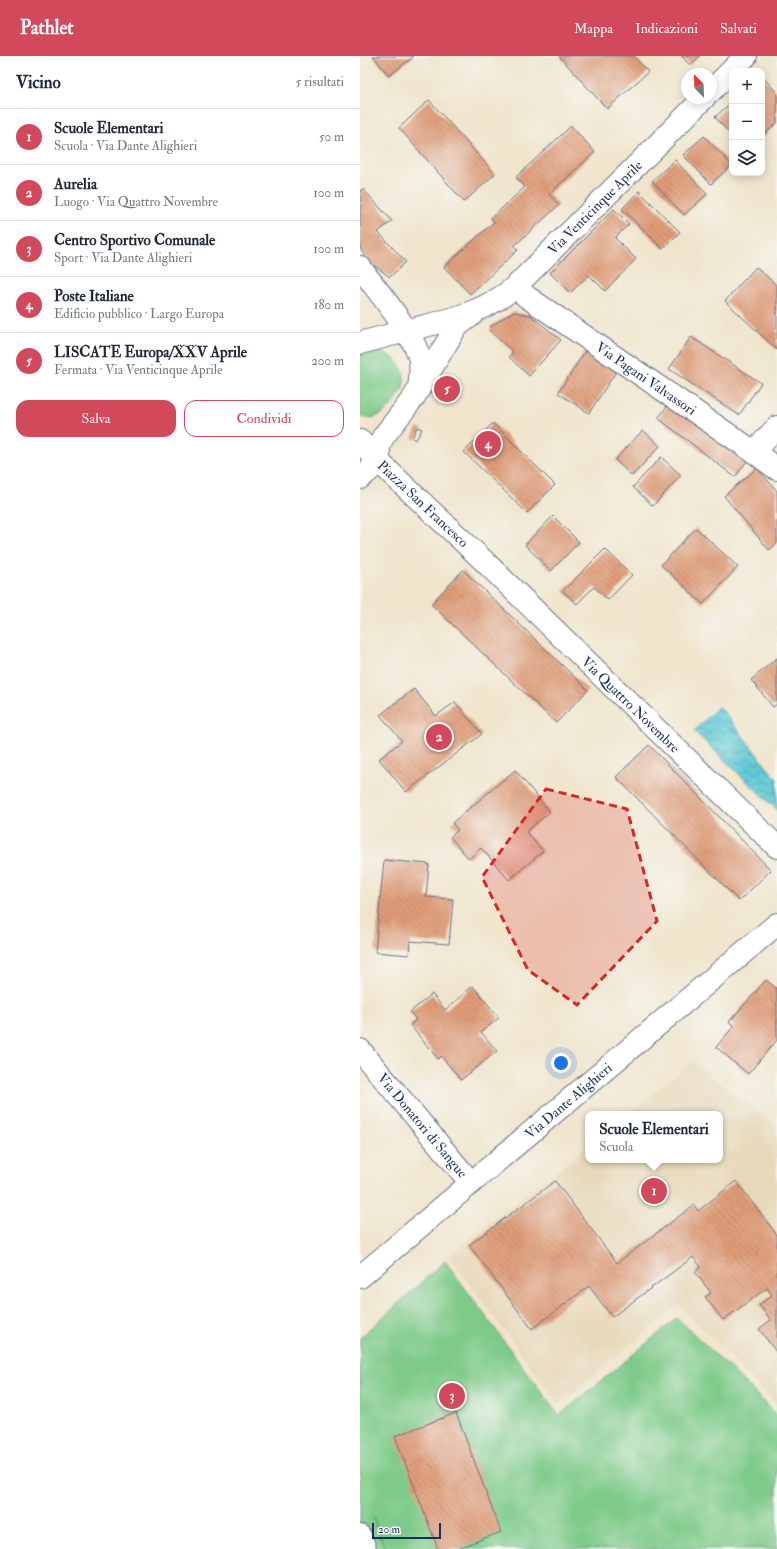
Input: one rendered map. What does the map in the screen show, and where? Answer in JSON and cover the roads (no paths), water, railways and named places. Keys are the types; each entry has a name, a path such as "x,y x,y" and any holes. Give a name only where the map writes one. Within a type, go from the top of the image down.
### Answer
{"street":[{"path":"717,85 746,56"},
{"name":"Via Venticinque Aprile","path":"379,462 380,442 385,433 402,414 419,383 460,324 515,287 698,104"},
{"path":"360,267 407,331 418,354 420,362 419,383"},
{"name":"Via Pagani Valvassori","path":"515,287 777,469"},
{"name":"Via Venticinque Aprile","path":"367,341 480,310"},
{"path":"367,341 394,346 408,355 417,370 419,383"},
{"path":"360,433 373,433 394,422"},
{"path":"754,452 777,427"},
{"path":"360,441 379,462"},
{"name":"Piazza San Francesco","path":"360,478 379,462 485,562"},
{"name":"Via Quattro Novembre","path":"485,562 777,847"},
{"name":"Via Dante Alighieri","path":"360,1277 777,924"},
{"name":"Via Donatori di Sangue","path":"360,1050 471,1183"},
{"path":"360,1536 365,1549"}],"water":[{"path":"719,706 777,780 777,810 694,731"}],"place":[{"name":"LISCATE Europa/XXV Aprile","path":"447,389"},
{"name":"Poste Italiane","path":"488,444"},
{"name":"Aurelia","path":"439,737"},
{"name":"Scuole Elementari","path":"654,1191"},
{"name":"Centro Sportivo Comunale","path":"452,1396"}]}
